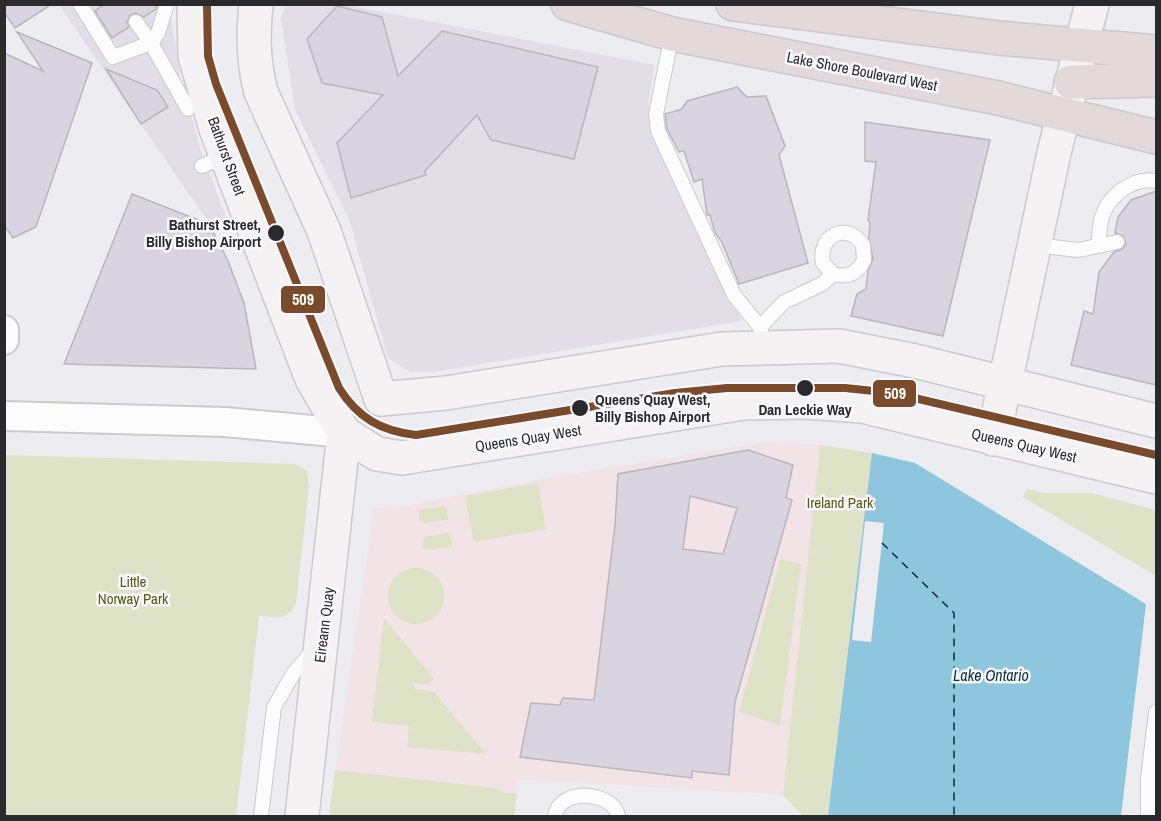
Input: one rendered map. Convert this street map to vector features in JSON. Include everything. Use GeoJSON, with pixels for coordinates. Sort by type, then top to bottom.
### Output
{"type":"FeatureCollection","features":[{"type":"Feature","properties":{"kind":"highway","name":"Lake Shore Boulevard West"},"geometry":{"type":"LineString","coordinates":[[568,4],[672,34],[998,98],[1063,116],[1156,137]]}},
{"type":"Feature","properties":{"kind":"highway"},"geometry":{"type":"LineString","coordinates":[[733,4],[999,38],[1156,52]]}},
{"type":"Feature","properties":{"kind":"highway"},"geometry":{"type":"LineString","coordinates":[[1071,82],[1156,80]]}},
{"type":"Feature","properties":{"kind":"street","name":"Bathurst Street"},"geometry":{"type":"LineString","coordinates":[[194,4],[195,56],[188,66],[214,161],[312,378],[344,433]]}},
{"type":"Feature","properties":{"kind":"street"},"geometry":{"type":"LineString","coordinates":[[256,4],[252,42],[255,69],[261,92],[324,231],[381,399]]}},
{"type":"Feature","properties":{"kind":"street"},"geometry":{"type":"LineString","coordinates":[[993,439],[1063,116],[1092,4]]}},
{"type":"Feature","properties":{"kind":"street"},"geometry":{"type":"LineString","coordinates":[[4,330],[4,340]]}},
{"type":"Feature","properties":{"kind":"street"},"geometry":{"type":"LineString","coordinates":[[344,433],[381,399],[458,391],[722,349],[762,337],[839,346],[915,361],[1156,421]]}},
{"type":"Feature","properties":{"kind":"street","name":"Queens Quay West"},"geometry":{"type":"LineString","coordinates":[[4,416],[225,422],[344,433],[377,454],[402,458],[744,403],[806,402],[862,406],[1156,477]]}},
{"type":"Feature","properties":{"kind":"street","name":"Eireann Quay"},"geometry":{"type":"LineString","coordinates":[[302,816],[344,433]]}},
{"type":"Feature","properties":{"kind":"lane"},"geometry":{"type":"LineString","coordinates":[[80,4],[113,57],[151,43],[158,33],[167,4]]}},
{"type":"Feature","properties":{"kind":"lane"},"geometry":{"type":"LineString","coordinates":[[136,22],[151,43],[188,110]]}},
{"type":"Feature","properties":{"kind":"lane"},"geometry":{"type":"LineString","coordinates":[[672,34],[656,114],[658,131],[734,295],[762,337],[784,302],[822,284],[833,274]]}},
{"type":"Feature","properties":{"kind":"lane"},"geometry":{"type":"LineString","coordinates":[[161,60],[188,66]]}},
{"type":"Feature","properties":{"kind":"lane"},"geometry":{"type":"LineString","coordinates":[[1099,246],[1102,217],[1112,200],[1134,182],[1148,179],[1156,181]]}},
{"type":"Feature","properties":{"kind":"lane"},"geometry":{"type":"LineString","coordinates":[[1035,245],[1078,250],[1117,242]]}},
{"type":"Feature","properties":{"kind":"lane"},"geometry":{"type":"LineString","coordinates":[[261,816],[274,707],[293,674],[322,639]]}},
{"type":"Feature","properties":{"kind":"lane"},"geometry":{"type":"LineString","coordinates":[[1148,816],[1148,778],[1156,712]]}},
{"type":"Feature","properties":{"kind":"lane"},"geometry":{"type":"LineString","coordinates":[[1152,748],[1156,768]]}},
{"type":"Feature","properties":{"kind":"lane"},"geometry":{"type":"LineString","coordinates":[[555,816],[562,801],[571,796],[608,801],[616,807],[618,816]]}},
{"type":"Feature","properties":{"kind":"shaded area"},"geometry":{"type":"Polygon","coordinates":[[[59,5],[169,5],[180,76],[202,154],[229,225],[211,226],[59,5]]]}},
{"type":"Feature","properties":{"kind":"shaded area"},"geometry":{"type":"Polygon","coordinates":[[[287,5],[346,5],[655,65],[648,102],[652,129],[742,321],[433,372],[410,372],[388,358],[349,219],[295,110],[281,18],[287,5]]]}},
{"type":"Feature","properties":{"kind":"shaded area"},"geometry":{"type":"Polygon","coordinates":[[[766,442],[820,445],[783,795],[518,779],[514,816],[329,816],[374,508],[398,507],[559,476],[766,442]]]}},
{"type":"Feature","properties":{"kind":"green space","name":"Ireland Park"},"geometry":{"type":"Polygon","coordinates":[[[820,445],[872,453],[828,816],[803,816],[783,795],[820,445]]]}},
{"type":"Feature","properties":{"kind":"green space","name":"Little Norway Park"},"geometry":{"type":"Polygon","coordinates":[[[5,455],[295,464],[307,471],[309,487],[296,603],[289,613],[281,617],[259,616],[236,816],[5,816],[5,455]]]}},
{"type":"Feature","properties":{"kind":"green space"},"geometry":{"type":"Polygon","coordinates":[[[538,483],[546,529],[474,542],[465,496],[538,483]]]}},
{"type":"Feature","properties":{"kind":"green space"},"geometry":{"type":"Polygon","coordinates":[[[1027,489],[1044,493],[1091,493],[1156,510],[1156,576],[1023,497],[1027,489]]]}},
{"type":"Feature","properties":{"kind":"green space"},"geometry":{"type":"Polygon","coordinates":[[[446,506],[448,520],[425,523],[419,521],[419,510],[446,506]]]}},
{"type":"Feature","properties":{"kind":"green space"},"geometry":{"type":"Polygon","coordinates":[[[450,533],[452,547],[428,550],[422,548],[423,537],[450,533]]]}},
{"type":"Feature","properties":{"kind":"green space"},"geometry":{"type":"Polygon","coordinates":[[[780,559],[801,564],[780,726],[739,712],[780,559]]]}},
{"type":"Feature","properties":{"kind":"green space"},"geometry":{"type":"Polygon","coordinates":[[[410,568],[422,568],[432,572],[440,580],[444,596],[440,612],[432,620],[422,624],[410,624],[400,620],[392,612],[388,602],[388,590],[392,580],[400,572],[410,568]]]}},
{"type":"Feature","properties":{"kind":"green space"},"geometry":{"type":"Polygon","coordinates":[[[384,618],[434,679],[428,684],[414,683],[414,689],[433,691],[486,754],[407,747],[409,726],[372,722],[384,618]]]}},
{"type":"Feature","properties":{"kind":"green space"},"geometry":{"type":"Polygon","coordinates":[[[335,770],[496,788],[505,793],[517,793],[514,816],[329,816],[335,770]]]}},
{"type":"Feature","properties":{"kind":"water","name":"Lake Ontario"},"geometry":{"type":"Polygon","coordinates":[[[872,453],[915,463],[1146,604],[1121,816],[828,816],[872,453]]]}},
{"type":"Feature","properties":{"kind":"pier"},"geometry":{"type":"Polygon","coordinates":[[[865,521],[884,523],[871,642],[852,640],[865,521]]]}},
{"type":"Feature","properties":{"kind":"building"},"geometry":{"type":"Polygon","coordinates":[[[4,4],[52,4],[15,28],[4,12],[4,4]]]}},
{"type":"Feature","properties":{"kind":"building"},"geometry":{"type":"Polygon","coordinates":[[[105,4],[157,4],[156,9],[144,17],[136,13],[130,15],[127,22],[129,27],[112,38],[95,11],[105,4]]]}},
{"type":"Feature","properties":{"kind":"building"},"geometry":{"type":"Polygon","coordinates":[[[337,6],[382,17],[398,76],[442,31],[598,67],[574,159],[491,140],[477,115],[425,171],[426,175],[351,198],[337,143],[383,95],[322,83],[307,39],[337,6]]]}},
{"type":"Feature","properties":{"kind":"building"},"geometry":{"type":"Polygon","coordinates":[[[17,32],[92,63],[36,227],[13,238],[4,225],[4,53],[43,71],[17,32]]]}},
{"type":"Feature","properties":{"kind":"building"},"geometry":{"type":"Polygon","coordinates":[[[106,69],[157,90],[168,107],[141,124],[106,69]]]}},
{"type":"Feature","properties":{"kind":"building"},"geometry":{"type":"Polygon","coordinates":[[[737,87],[747,97],[766,96],[785,146],[779,155],[808,263],[739,284],[722,242],[715,233],[710,215],[707,215],[702,179],[694,182],[684,151],[679,152],[667,129],[665,114],[682,109],[687,101],[737,87]]]}},
{"type":"Feature","properties":{"kind":"building"},"geometry":{"type":"Polygon","coordinates":[[[865,122],[990,140],[943,336],[851,316],[857,294],[866,289],[868,271],[873,259],[868,220],[876,162],[865,161],[865,122]]]}},
{"type":"Feature","properties":{"kind":"building"},"geometry":{"type":"Polygon","coordinates":[[[1156,191],[1156,385],[1071,365],[1084,311],[1093,314],[1099,272],[1114,252],[1122,249],[1126,244],[1123,236],[1115,233],[1118,217],[1131,200],[1156,191]]]}},
{"type":"Feature","properties":{"kind":"building"},"geometry":{"type":"Polygon","coordinates":[[[132,194],[209,224],[228,261],[244,303],[256,369],[64,364],[132,194]]]}},
{"type":"Feature","properties":{"kind":"building"},"geometry":{"type":"Polygon","coordinates":[[[748,450],[793,465],[786,498],[792,500],[735,702],[729,775],[692,771],[692,778],[520,757],[531,703],[560,705],[563,698],[594,700],[615,525],[618,474],[748,450]],[[690,496],[683,549],[723,554],[737,508],[690,496]]]}},
{"type":"Feature","properties":{"kind":"ferry route"},"geometry":{"type":"LineString","coordinates":[[882,543],[954,613],[954,816]]}},
{"type":"Feature","properties":{"kind":"transit line","name":"509"},"geometry":{"type":"LineString","coordinates":[[207,4],[208,56],[216,84],[339,388],[362,415],[381,426],[416,435],[675,393],[727,388],[845,388],[893,393],[1156,455]]}},
{"type":"Feature","properties":{"kind":"place","name":"Bathurst Street, Billy Bishop Airport"},"geometry":{"type":"Point","coordinates":[276,233]}},
{"type":"Feature","properties":{"kind":"place","name":"Dan Leckie Way"},"geometry":{"type":"Point","coordinates":[805,388]}},
{"type":"Feature","properties":{"kind":"place","name":"Queens Quay West, Billy Bishop Airport"},"geometry":{"type":"Point","coordinates":[580,408]}}]}
